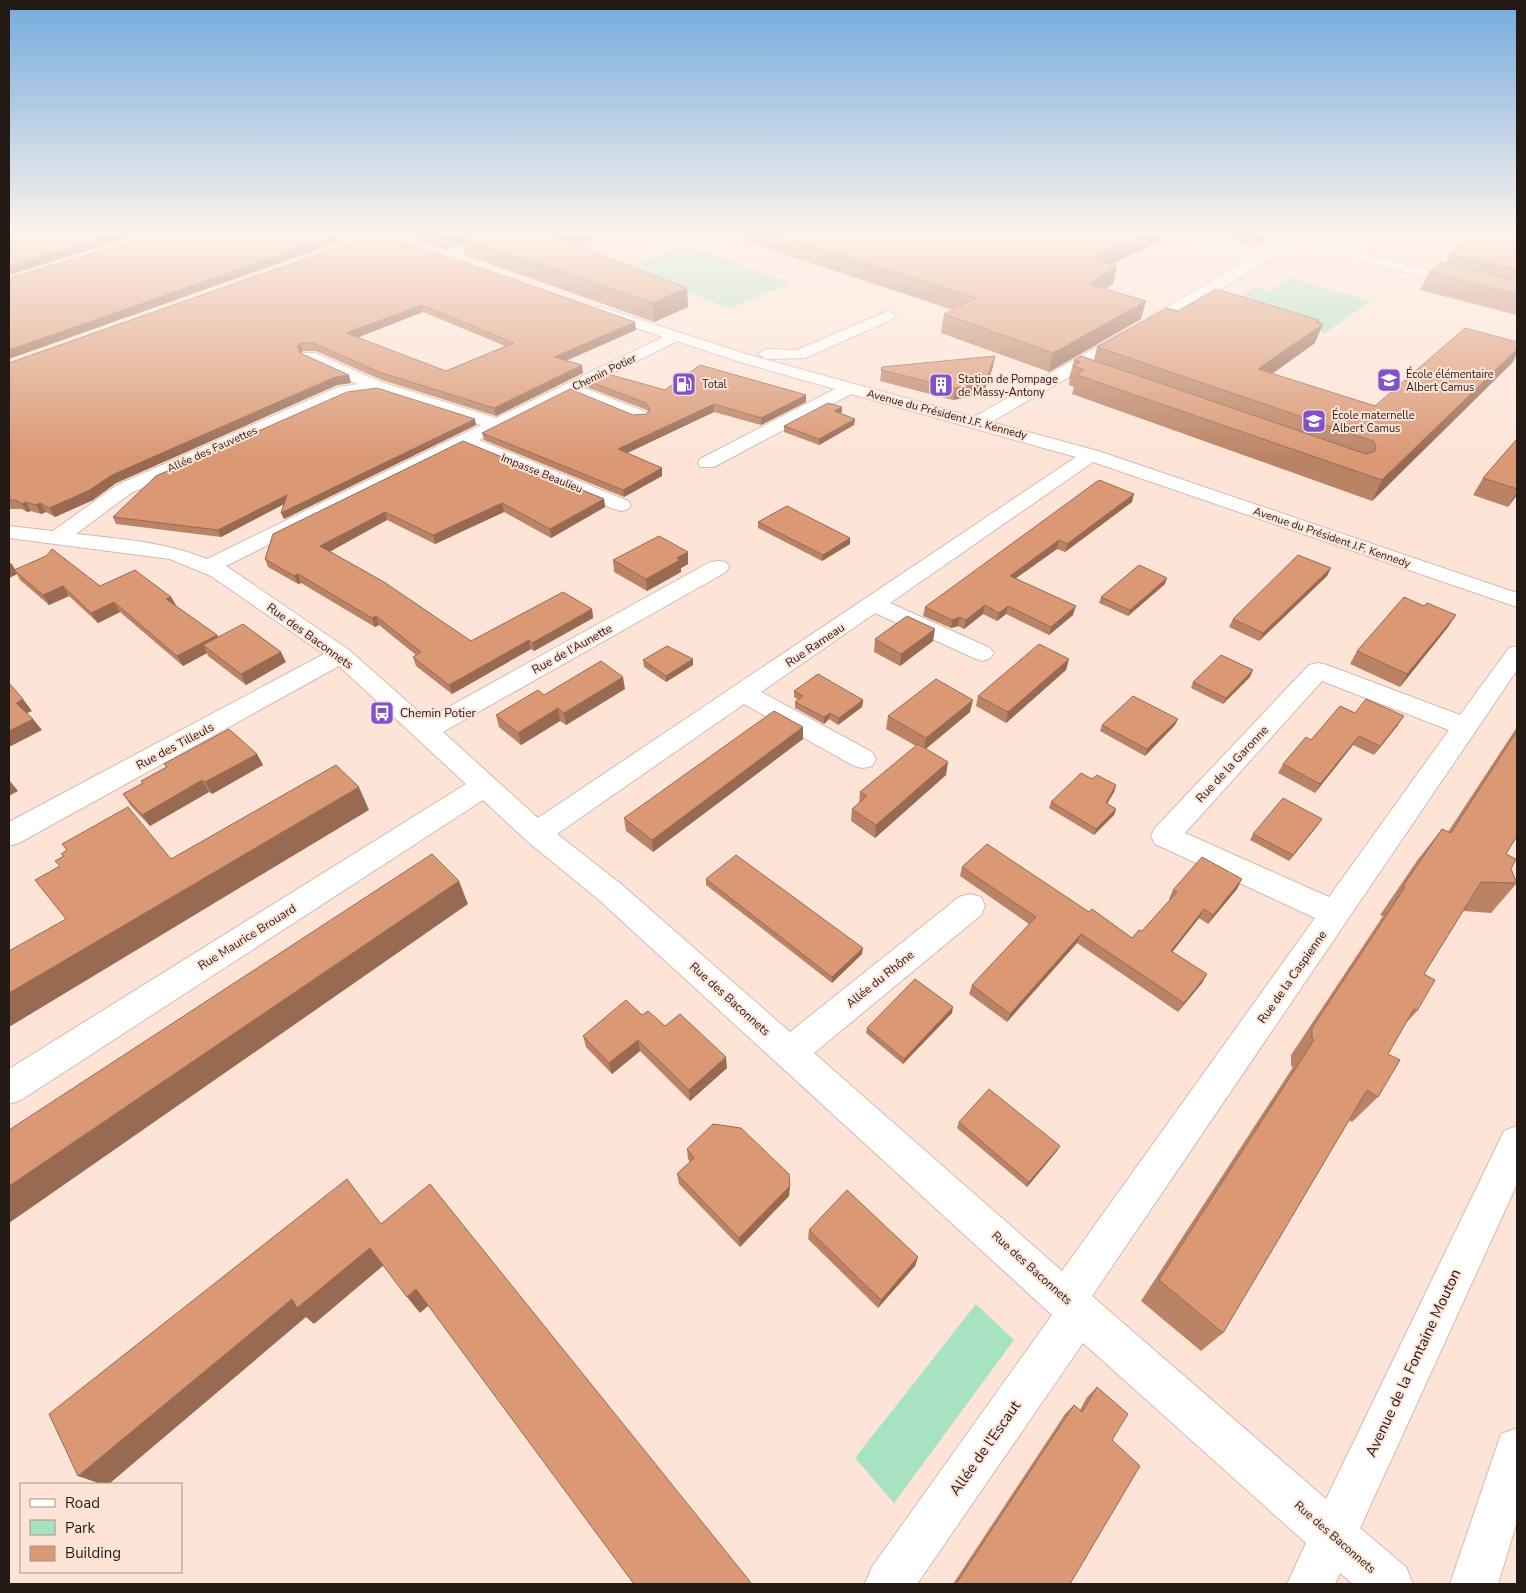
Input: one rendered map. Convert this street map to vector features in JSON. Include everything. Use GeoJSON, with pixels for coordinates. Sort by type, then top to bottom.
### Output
{"type":"FeatureCollection","features":[{"type":"Feature","properties":{"kind":"street","name":"Avenue du Président J.F. Kennedy"},"geometry":{"type":"LineString","coordinates":[[594,308],[743,358],[1092,455],[1517,600]]}},
{"type":"Feature","properties":{"kind":"street"},"geometry":{"type":"LineString","coordinates":[[978,422],[1178,308]]}},
{"type":"Feature","properties":{"kind":"street"},"geometry":{"type":"LineString","coordinates":[[750,353],[799,355],[888,316]]}},
{"type":"Feature","properties":{"kind":"street","name":"Chemin Potier"},"geometry":{"type":"LineString","coordinates":[[209,566],[676,336]]}},
{"type":"Feature","properties":{"kind":"street","name":"Allée des Fauvettes"},"geometry":{"type":"LineString","coordinates":[[309,356],[380,387],[497,424]]}},
{"type":"Feature","properties":{"kind":"street"},"geometry":{"type":"LineString","coordinates":[[1075,367],[1094,373]]}},
{"type":"Feature","properties":{"kind":"street","name":"Allée des Fauvettes"},"geometry":{"type":"LineString","coordinates":[[56,538],[124,488],[344,391],[380,387]]}},
{"type":"Feature","properties":{"kind":"street"},"geometry":{"type":"LineString","coordinates":[[707,463],[852,387]]}},
{"type":"Feature","properties":{"kind":"street"},"geometry":{"type":"LineString","coordinates":[[570,388],[640,416]]}},
{"type":"Feature","properties":{"kind":"street","name":"Impasse Beaulieu"},"geometry":{"type":"LineString","coordinates":[[463,440],[621,505]]}},
{"type":"Feature","properties":{"kind":"street","name":"Rue Rameau"},"geometry":{"type":"LineString","coordinates":[[537,833],[1092,455]]}},
{"type":"Feature","properties":{"kind":"street","name":"Rue des Baconnets"},"geometry":{"type":"LineString","coordinates":[[9,532],[145,548],[176,554],[209,566],[341,656],[537,833],[610,892],[790,1052],[1215,1434],[1389,1584]]}},
{"type":"Feature","properties":{"kind":"street","name":"Rue de l'Aunette"},"geometry":{"type":"LineString","coordinates":[[426,731],[718,567]]}},
{"type":"Feature","properties":{"kind":"street"},"geometry":{"type":"LineString","coordinates":[[874,604],[982,653]]}},
{"type":"Feature","properties":{"kind":"street","name":"Rue de la Caspienne"},"geometry":{"type":"LineString","coordinates":[[1073,1305],[1336,914],[1517,653]]}},
{"type":"Feature","properties":{"kind":"street","name":"Rue des Tilleuls"},"geometry":{"type":"LineString","coordinates":[[9,835],[341,656]]}},
{"type":"Feature","properties":{"kind":"street","name":"Rue de la Garonne"},"geometry":{"type":"LineString","coordinates":[[1336,914],[1165,836],[1318,671],[1466,727]]}},
{"type":"Feature","properties":{"kind":"street"},"geometry":{"type":"LineString","coordinates":[[744,693],[863,759]]}},
{"type":"Feature","properties":{"kind":"street","name":"Rue Maurice Brouard"},"geometry":{"type":"LineString","coordinates":[[9,1088],[486,785]]}},
{"type":"Feature","properties":{"kind":"street","name":"Allée du Rhône"},"geometry":{"type":"LineString","coordinates":[[790,1052],[970,906]]}},
{"type":"Feature","properties":{"kind":"street","name":"Avenue de la Fontaine Mouton"},"geometry":{"type":"LineString","coordinates":[[1311,1584],[1517,1144]]}},
{"type":"Feature","properties":{"kind":"street","name":"Allée de l'Escaut"},"geometry":{"type":"LineString","coordinates":[[889,1584],[1073,1305]]}},
{"type":"Feature","properties":{"kind":"street"},"geometry":{"type":"LineString","coordinates":[[1474,1584],[1517,1450]]}},
{"type":"Feature","properties":{"kind":"green space"},"geometry":{"type":"Polygon","coordinates":[[[1242,308],[1360,308],[1325,333],[1242,308]]]}},
{"type":"Feature","properties":{"kind":"green space"},"geometry":{"type":"Polygon","coordinates":[[[976,1304],[1014,1340],[894,1503],[855,1458],[976,1304]]]}},
{"type":"Feature","properties":{"kind":"building"},"geometry":{"type":"Polygon","coordinates":[[[9,308],[128,308],[9,350],[9,308]]]}},
{"type":"Feature","properties":{"kind":"building"},"geometry":{"type":"Polygon","coordinates":[[[164,308],[413,308],[346,333],[446,371],[514,343],[430,308],[596,308],[635,322],[554,357],[582,365],[494,408],[379,372],[313,343],[300,343],[297,347],[300,353],[349,375],[335,377],[112,475],[88,491],[49,508],[40,503],[36,505],[26,502],[22,504],[16,500],[9,500],[9,363],[164,308]]]}},
{"type":"Feature","properties":{"kind":"building"},"geometry":{"type":"Polygon","coordinates":[[[955,308],[1133,308],[1053,353],[944,314],[955,308]]]}},
{"type":"Feature","properties":{"kind":"building"},"geometry":{"type":"Polygon","coordinates":[[[1166,308],[1178,311],[1183,308],[1280,308],[1319,320],[1316,322],[1323,324],[1258,369],[1375,406],[1465,328],[1517,342],[1517,349],[1382,480],[1077,375],[1084,370],[1073,366],[1080,362],[1074,360],[1081,356],[1366,454],[1375,451],[1376,446],[1373,441],[1097,347],[1166,308]]]}},
{"type":"Feature","properties":{"kind":"building"},"geometry":{"type":"Polygon","coordinates":[[[995,356],[985,383],[955,388],[881,370],[882,367],[995,356]]]}},
{"type":"Feature","properties":{"kind":"building"},"geometry":{"type":"Polygon","coordinates":[[[700,365],[806,395],[761,418],[714,404],[618,449],[662,468],[623,490],[482,433],[570,389],[633,415],[647,414],[650,409],[646,403],[588,381],[604,373],[665,390],[700,365]]]}},
{"type":"Feature","properties":{"kind":"building"},"geometry":{"type":"Polygon","coordinates":[[[377,388],[475,419],[281,513],[287,495],[218,530],[113,517],[156,476],[347,392],[377,388]]]}},
{"type":"Feature","properties":{"kind":"building"},"geometry":{"type":"Polygon","coordinates":[[[828,403],[842,407],[834,411],[855,419],[819,439],[784,426],[828,403]]]}},
{"type":"Feature","properties":{"kind":"building"},"geometry":{"type":"Polygon","coordinates":[[[1517,439],[1517,489],[1483,478],[1517,439]]]}},
{"type":"Feature","properties":{"kind":"building"},"geometry":{"type":"Polygon","coordinates":[[[463,441],[604,499],[550,529],[502,503],[433,535],[385,512],[320,546],[384,582],[471,641],[563,592],[592,609],[532,643],[529,640],[449,685],[413,657],[421,652],[376,616],[372,618],[298,574],[294,576],[265,559],[273,534],[463,441]]]}},
{"type":"Feature","properties":{"kind":"building"},"geometry":{"type":"Polygon","coordinates":[[[1099,480],[1134,494],[1067,544],[1059,540],[1010,576],[1076,606],[1051,627],[1008,606],[999,613],[985,605],[966,620],[960,617],[952,620],[925,607],[1099,480]]]}},
{"type":"Feature","properties":{"kind":"building"},"geometry":{"type":"Polygon","coordinates":[[[787,506],[850,538],[823,555],[758,522],[787,506]]]}},
{"type":"Feature","properties":{"kind":"building"},"geometry":{"type":"Polygon","coordinates":[[[659,536],[688,552],[677,558],[680,560],[646,579],[613,560],[659,536]]]}},
{"type":"Feature","properties":{"kind":"building"},"geometry":{"type":"Polygon","coordinates":[[[52,549],[100,586],[135,570],[171,597],[166,599],[217,635],[177,656],[114,602],[91,613],[63,586],[43,595],[14,570],[46,556],[52,549]]]}},
{"type":"Feature","properties":{"kind":"building"},"geometry":{"type":"Polygon","coordinates":[[[1298,555],[1331,568],[1263,633],[1233,619],[1298,555]]]}},
{"type":"Feature","properties":{"kind":"building"},"geometry":{"type":"Polygon","coordinates":[[[1139,565],[1167,578],[1130,610],[1101,597],[1139,565]]]}},
{"type":"Feature","properties":{"kind":"building"},"geometry":{"type":"Polygon","coordinates":[[[1404,597],[1424,606],[1427,603],[1456,615],[1407,674],[1357,651],[1404,597]]]}},
{"type":"Feature","properties":{"kind":"building"},"geometry":{"type":"Polygon","coordinates":[[[907,616],[935,629],[901,654],[875,639],[907,616]]]}},
{"type":"Feature","properties":{"kind":"building"},"geometry":{"type":"Polygon","coordinates":[[[243,624],[281,652],[241,674],[203,645],[243,624]]]}},
{"type":"Feature","properties":{"kind":"building"},"geometry":{"type":"Polygon","coordinates":[[[1039,644],[1069,659],[1008,712],[978,696],[1039,644]]]}},
{"type":"Feature","properties":{"kind":"building"},"geometry":{"type":"Polygon","coordinates":[[[667,646],[693,659],[666,676],[643,660],[667,646]]]}},
{"type":"Feature","properties":{"kind":"building"},"geometry":{"type":"Polygon","coordinates":[[[1221,655],[1253,670],[1226,698],[1193,682],[1221,655]]]}},
{"type":"Feature","properties":{"kind":"building"},"geometry":{"type":"Polygon","coordinates":[[[601,661],[623,677],[564,713],[558,708],[518,733],[496,715],[538,690],[544,695],[601,661]]]}},
{"type":"Feature","properties":{"kind":"building"},"geometry":{"type":"Polygon","coordinates":[[[818,674],[863,700],[839,718],[830,713],[824,717],[795,702],[803,696],[794,691],[818,674]]]}},
{"type":"Feature","properties":{"kind":"building"},"geometry":{"type":"Polygon","coordinates":[[[936,679],[973,700],[926,738],[888,716],[936,679]]]}},
{"type":"Feature","properties":{"kind":"building"},"geometry":{"type":"Polygon","coordinates":[[[9,683],[23,699],[16,703],[33,719],[9,731],[9,683]]]}},
{"type":"Feature","properties":{"kind":"building"},"geometry":{"type":"Polygon","coordinates":[[[1133,696],[1178,719],[1147,749],[1102,725],[1133,696]]]}},
{"type":"Feature","properties":{"kind":"building"},"geometry":{"type":"Polygon","coordinates":[[[1366,699],[1404,716],[1380,746],[1359,736],[1320,784],[1283,764],[1306,737],[1311,740],[1340,706],[1355,713],[1366,699]]]}},
{"type":"Feature","properties":{"kind":"building"},"geometry":{"type":"Polygon","coordinates":[[[774,711],[803,727],[652,840],[624,818],[774,711]]]}},
{"type":"Feature","properties":{"kind":"building"},"geometry":{"type":"Polygon","coordinates":[[[229,729],[257,754],[205,782],[202,780],[142,815],[123,794],[143,783],[141,781],[167,767],[164,764],[229,729]]]}},
{"type":"Feature","properties":{"kind":"building"},"geometry":{"type":"Polygon","coordinates":[[[1517,731],[1517,836],[1506,854],[1516,859],[1511,869],[1517,883],[1481,882],[1424,974],[1435,980],[1417,1011],[1414,1009],[1388,1054],[1400,1060],[1378,1097],[1367,1090],[1223,1333],[1159,1280],[1314,1040],[1312,1039],[1312,1028],[1405,887],[1403,886],[1442,829],[1451,833],[1517,731]]]}},
{"type":"Feature","properties":{"kind":"building"},"geometry":{"type":"Polygon","coordinates":[[[918,744],[948,762],[876,825],[852,809],[867,796],[860,792],[918,744]]]}},
{"type":"Feature","properties":{"kind":"building"},"geometry":{"type":"Polygon","coordinates":[[[336,765],[359,787],[9,993],[9,951],[66,919],[35,880],[60,866],[55,861],[64,856],[61,854],[67,850],[62,844],[128,807],[171,859],[336,765]]]}},
{"type":"Feature","properties":{"kind":"building"},"geometry":{"type":"Polygon","coordinates":[[[1081,773],[1092,779],[1097,775],[1116,785],[1106,803],[1116,809],[1096,829],[1051,802],[1081,773]]]}},
{"type":"Feature","properties":{"kind":"building"},"geometry":{"type":"Polygon","coordinates":[[[1283,798],[1322,819],[1293,855],[1253,834],[1283,798]]]}},
{"type":"Feature","properties":{"kind":"building"},"geometry":{"type":"Polygon","coordinates":[[[987,844],[1089,912],[1092,909],[1132,938],[1139,930],[1142,931],[1177,892],[1173,890],[1202,857],[1242,879],[1213,915],[1204,909],[1171,951],[1207,974],[1184,1003],[1081,934],[1010,1014],[972,985],[1036,917],[962,867],[987,844]]]}},
{"type":"Feature","properties":{"kind":"building"},"geometry":{"type":"Polygon","coordinates":[[[432,854],[459,881],[9,1186],[9,1130],[432,854]]]}},
{"type":"Feature","properties":{"kind":"building"},"geometry":{"type":"Polygon","coordinates":[[[736,855],[863,948],[832,977],[706,879],[736,855]]]}},
{"type":"Feature","properties":{"kind":"building"},"geometry":{"type":"Polygon","coordinates":[[[915,979],[953,1007],[904,1059],[867,1028],[915,979]]]}},
{"type":"Feature","properties":{"kind":"building"},"geometry":{"type":"Polygon","coordinates":[[[626,1000],[642,1015],[648,1011],[665,1026],[680,1014],[726,1057],[689,1090],[638,1040],[609,1063],[583,1036],[626,1000]]]}},
{"type":"Feature","properties":{"kind":"building"},"geometry":{"type":"Polygon","coordinates":[[[989,1089],[1060,1146],[1029,1182],[959,1122],[989,1089]]]}},
{"type":"Feature","properties":{"kind":"building"},"geometry":{"type":"Polygon","coordinates":[[[713,1124],[741,1128],[789,1174],[790,1186],[739,1238],[677,1174],[694,1158],[687,1149],[713,1124]]]}},
{"type":"Feature","properties":{"kind":"building"},"geometry":{"type":"Polygon","coordinates":[[[347,1179],[381,1224],[430,1184],[752,1584],[634,1584],[416,1289],[407,1297],[370,1248],[297,1308],[292,1299],[78,1476],[49,1414],[347,1179]]]}},
{"type":"Feature","properties":{"kind":"building"},"geometry":{"type":"Polygon","coordinates":[[[847,1190],[918,1257],[881,1300],[809,1230],[847,1190]]]}},
{"type":"Feature","properties":{"kind":"building"},"geometry":{"type":"Polygon","coordinates":[[[1097,1387],[1128,1414],[1112,1440],[1140,1466],[1070,1584],[956,1584],[1074,1405],[1082,1412],[1097,1387]]]}},
{"type":"Feature","properties":{"kind":"place","name":"École élémentaire Albert Camus"},"geometry":{"type":"Point","coordinates":[1389,380]}},
{"type":"Feature","properties":{"kind":"place","name":"Total"},"geometry":{"type":"Point","coordinates":[684,384]}},
{"type":"Feature","properties":{"kind":"place","name":"Station de Pompage de Massy-Antony"},"geometry":{"type":"Point","coordinates":[941,385]}},
{"type":"Feature","properties":{"kind":"place","name":"École maternelle Albert Camus"},"geometry":{"type":"Point","coordinates":[1314,421]}},
{"type":"Feature","properties":{"kind":"place","name":"Chemin Potier"},"geometry":{"type":"Point","coordinates":[382,713]}}]}
